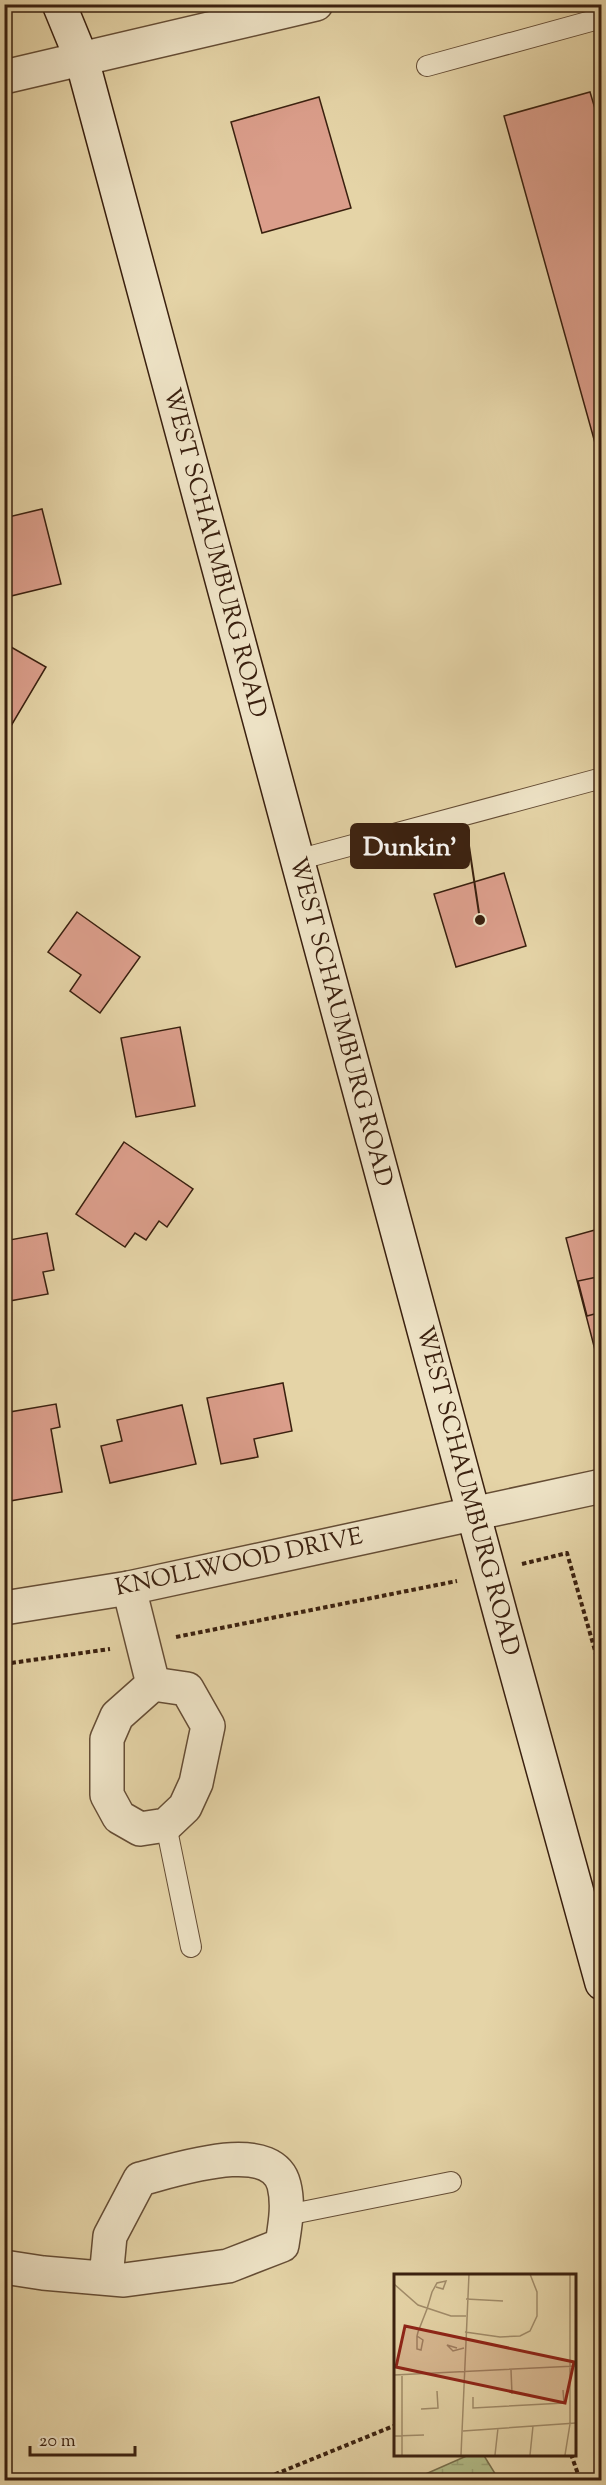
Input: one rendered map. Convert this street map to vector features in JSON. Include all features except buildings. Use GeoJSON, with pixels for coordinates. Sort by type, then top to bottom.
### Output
{"type":"FeatureCollection","features":[{"type":"Feature","properties":{"kind":"main road","name":"WEST SCHAUMBURG ROAD"},"geometry":{"type":"LineString","coordinates":[[59,4],[82,60],[473,1513],[602,1983]]}},
{"type":"Feature","properties":{"kind":"main road","name":"WEST SCHAUMBURG ROAD"},"geometry":{"type":"LineString","coordinates":[[76,4],[82,60]]}},
{"type":"Feature","properties":{"kind":"main road"},"geometry":{"type":"LineString","coordinates":[[4,77],[316,4]]}},
{"type":"Feature","properties":{"kind":"main road","name":"KNOLLWOOD DRIVE"},"geometry":{"type":"LineString","coordinates":[[4,1608],[129,1588],[602,1486]]}},
{"type":"Feature","properties":{"kind":"main road"},"geometry":{"type":"LineString","coordinates":[[129,1588],[153,1684]]}},
{"type":"Feature","properties":{"kind":"main road"},"geometry":{"type":"LineString","coordinates":[[153,1684],[187,1689],[208,1726],[196,1783],[185,1807],[166,1825],[140,1829],[120,1816],[107,1795],[106,1739],[117,1716],[153,1684]]}},
{"type":"Feature","properties":{"kind":"main road"},"geometry":{"type":"LineString","coordinates":[[4,2267],[124,2280],[228,2266],[282,2245],[287,2215],[284,2183],[271,2165],[247,2158],[199,2164],[140,2179],[110,2236],[106,2278]]}},
{"type":"Feature","properties":{"kind":"lane"},"geometry":{"type":"LineString","coordinates":[[427,66],[602,18]]}},
{"type":"Feature","properties":{"kind":"lane"},"geometry":{"type":"LineString","coordinates":[[297,860],[602,778]]}},
{"type":"Feature","properties":{"kind":"lane"},"geometry":{"type":"LineString","coordinates":[[166,1825],[190,1947]]}},
{"type":"Feature","properties":{"kind":"lane"},"geometry":{"type":"LineString","coordinates":[[287,2215],[451,2182]]}},
{"type":"Feature","properties":{"kind":"path"},"geometry":{"type":"LineString","coordinates":[[567,1552],[602,1675]]}},
{"type":"Feature","properties":{"kind":"path"},"geometry":{"type":"LineString","coordinates":[[4,1664],[142,1643],[432,1588]]}},
{"type":"Feature","properties":{"kind":"path"},"geometry":{"type":"LineString","coordinates":[[261,2481],[394,2426]]}},
{"type":"Feature","properties":{"kind":"path"},"geometry":{"type":"LineString","coordinates":[[571,2455],[580,2481]]}},
{"type":"Feature","properties":{"kind":"green space"},"geometry":{"type":"Polygon","coordinates":[[[469,2455],[484,2455],[499,2480],[412,2480],[469,2455]]]}},
{"type":"Feature","properties":{"kind":"place","name":"Dunkin'"},"geometry":{"type":"Point","coordinates":[480,920]}}]}
